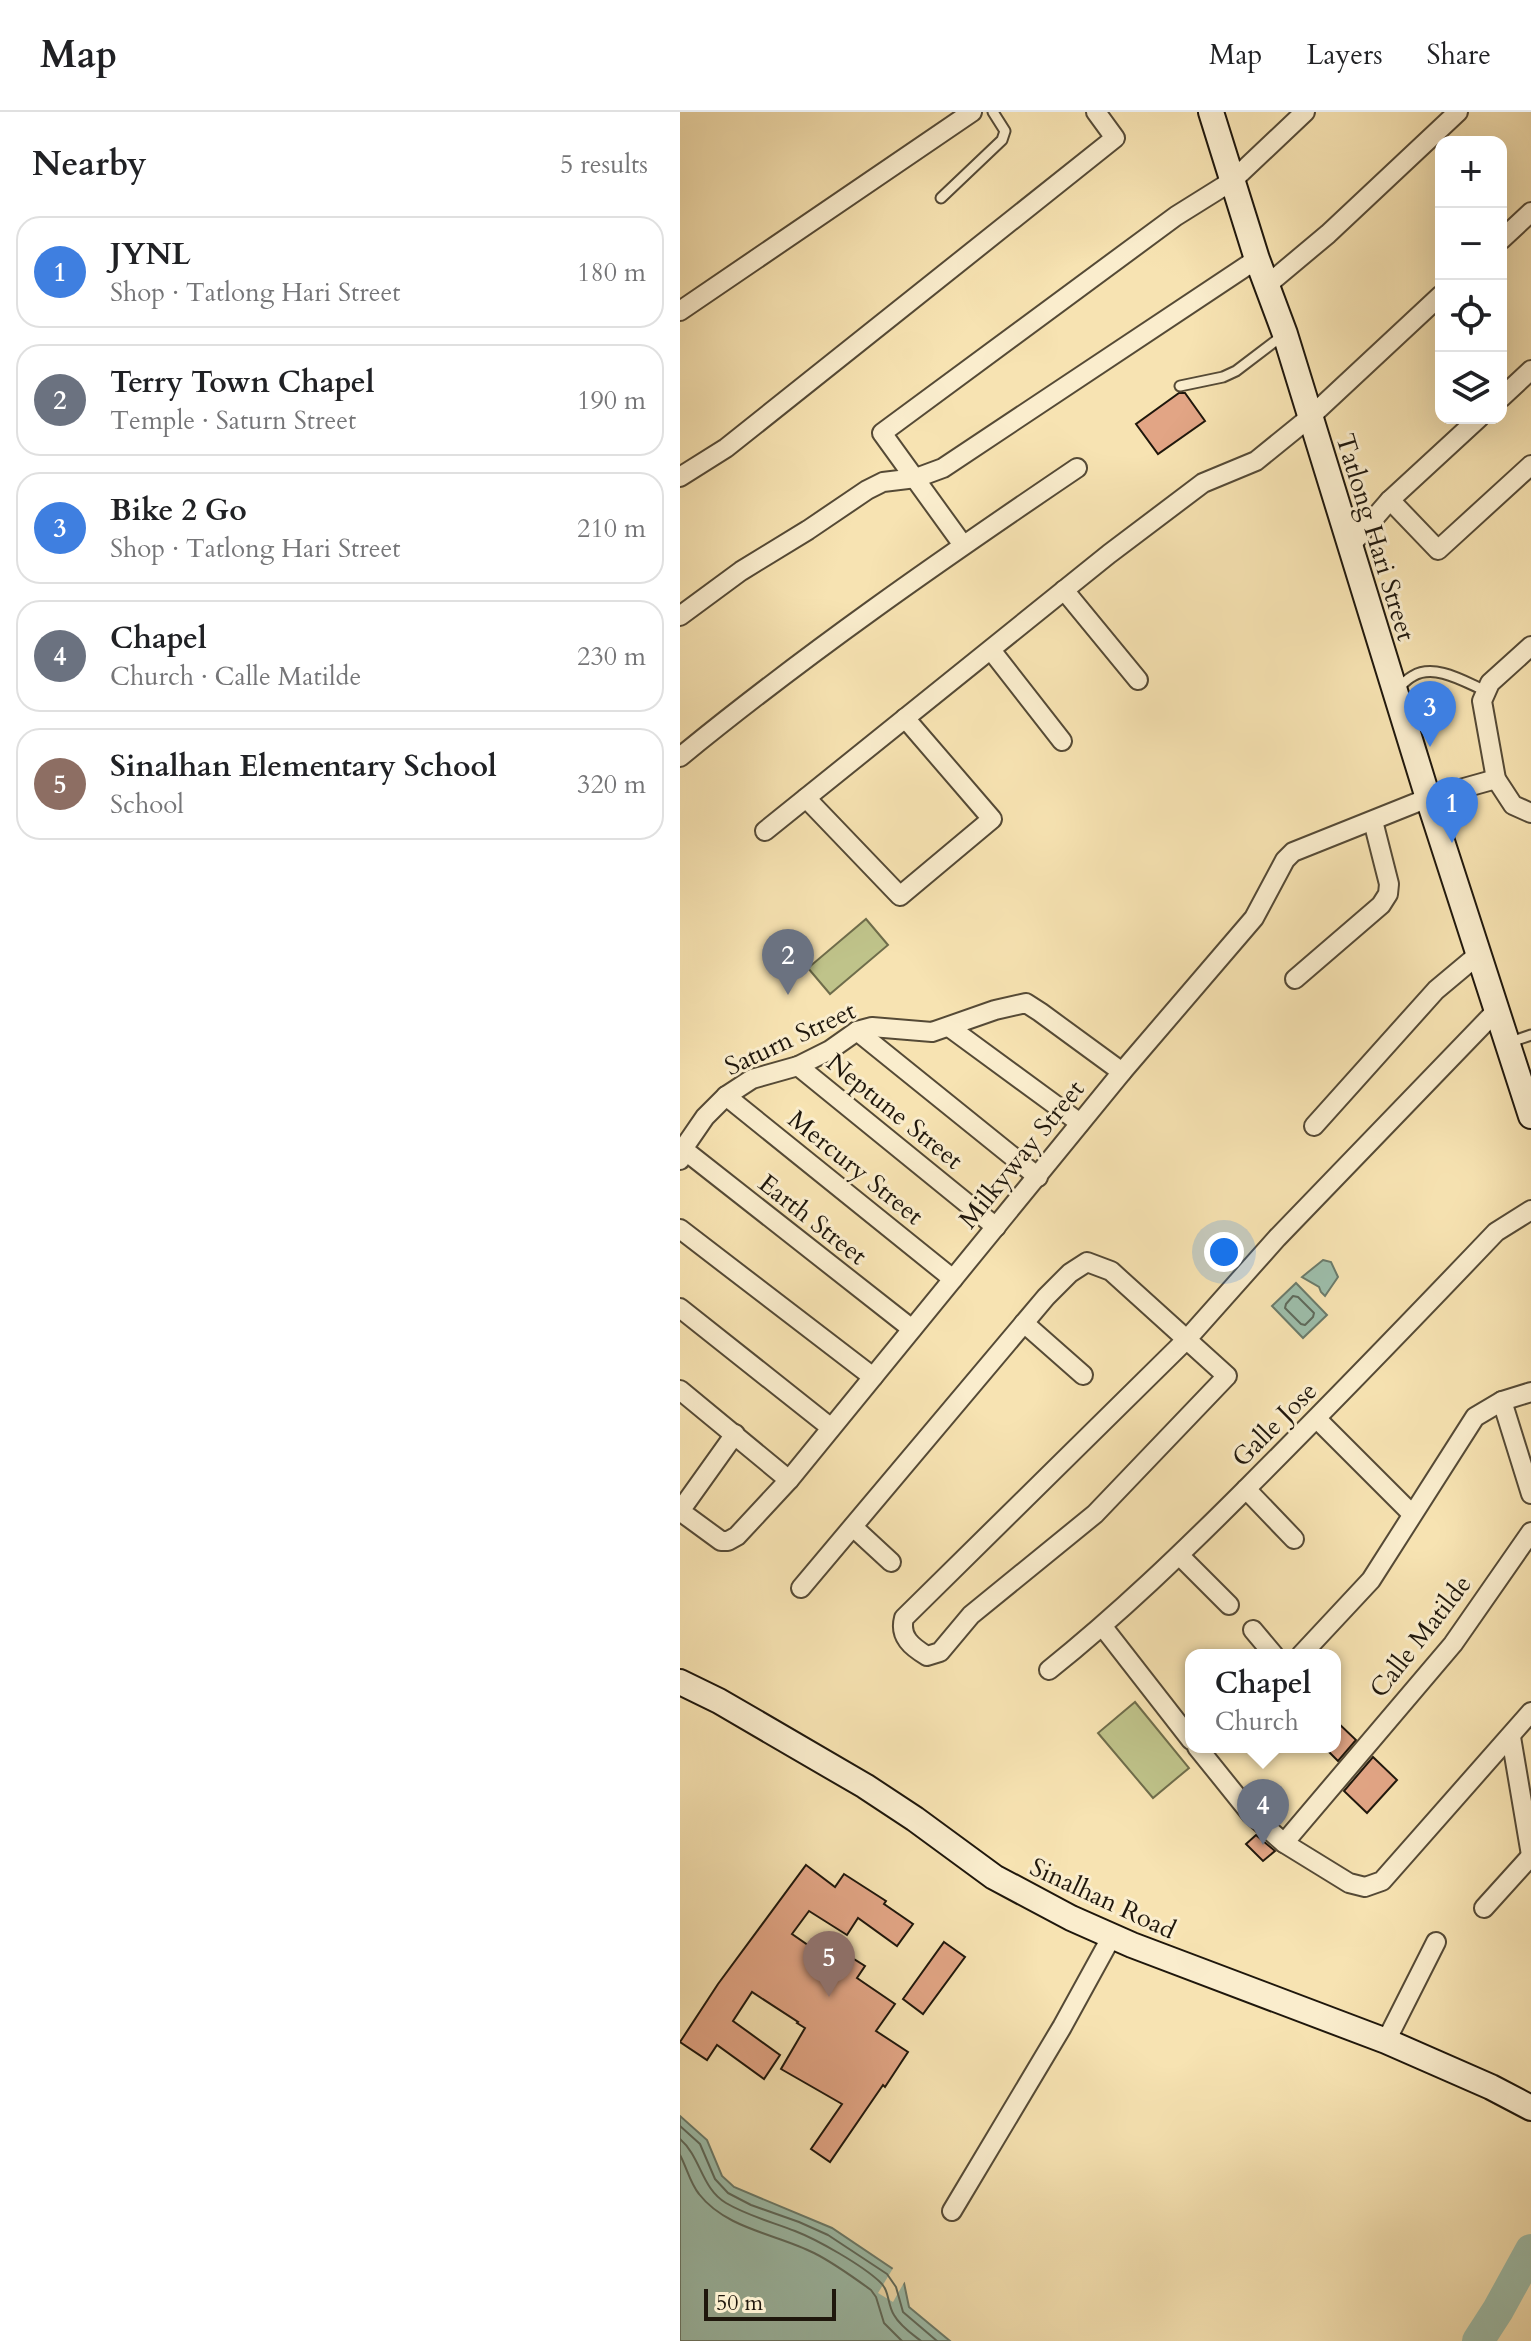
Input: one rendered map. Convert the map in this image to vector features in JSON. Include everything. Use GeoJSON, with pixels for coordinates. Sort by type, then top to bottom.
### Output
{"type":"FeatureCollection","features":[{"type":"Feature","properties":{"kind":"street"},"geometry":{"type":"LineString","coordinates":[[680,311],[972,112]]}},
{"type":"Feature","properties":{"kind":"street"},"geometry":{"type":"LineString","coordinates":[[680,477],[726,448],[1115,138],[1096,112]]}},
{"type":"Feature","properties":{"kind":"street","name":"Tatlong Hari Street"},"geometry":{"type":"LineString","coordinates":[[1211,112],[1257,259],[1285,334],[1428,798],[1528,1101]]}},
{"type":"Feature","properties":{"kind":"street"},"geometry":{"type":"LineString","coordinates":[[963,545],[882,433],[1176,216],[1232,181],[1305,112]]}},
{"type":"Feature","properties":{"kind":"street"},"geometry":{"type":"LineString","coordinates":[[1267,285],[1328,234],[1458,112]]}},
{"type":"Feature","properties":{"kind":"street"},"geometry":{"type":"LineString","coordinates":[[1507,234],[1531,212]]}},
{"type":"Feature","properties":{"kind":"street"},"geometry":{"type":"LineString","coordinates":[[680,616],[741,571],[867,490],[883,482],[916,478],[943,468],[1257,259]]}},
{"type":"Feature","properties":{"kind":"street"},"geometry":{"type":"LineString","coordinates":[[765,831],[1064,590],[1203,483],[1256,461],[1309,418],[1435,301]]}},
{"type":"Feature","properties":{"kind":"street"},"geometry":{"type":"LineString","coordinates":[[1507,392],[1531,370]]}},
{"type":"Feature","properties":{"kind":"street"},"geometry":{"type":"LineString","coordinates":[[1350,546],[1390,500],[1472,424]]}},
{"type":"Feature","properties":{"kind":"street"},"geometry":{"type":"LineString","coordinates":[[1390,500],[1438,550],[1531,465]]}},
{"type":"Feature","properties":{"kind":"street"},"geometry":{"type":"LineString","coordinates":[[680,757],[782,676],[963,545],[1077,468]]}},
{"type":"Feature","properties":{"kind":"street"},"geometry":{"type":"LineString","coordinates":[[1064,590],[1138,680]]}},
{"type":"Feature","properties":{"kind":"street"},"geometry":{"type":"LineString","coordinates":[[1531,646],[1490,683],[1482,701],[1496,779],[1513,805],[1531,813]]}},
{"type":"Feature","properties":{"kind":"street"},"geometry":{"type":"LineString","coordinates":[[991,650],[1062,741]]}},
{"type":"Feature","properties":{"kind":"street"},"geometry":{"type":"LineString","coordinates":[[806,798],[900,896],[992,819],[905,718]]}},
{"type":"Feature","properties":{"kind":"street","name":"Milkyway Street"},"geometry":{"type":"LineString","coordinates":[[680,1511],[721,1541],[737,1536],[789,1480],[1122,1072],[1254,918],[1285,860],[1293,852],[1428,798],[1496,779]]}},
{"type":"Feature","properties":{"kind":"street"},"geometry":{"type":"LineString","coordinates":[[1295,979],[1381,905],[1388,894],[1389,884],[1373,821]]}},
{"type":"Feature","properties":{"kind":"street"},"geometry":{"type":"LineString","coordinates":[[1314,1126],[1436,990],[1479,954]]}},
{"type":"Feature","properties":{"kind":"street","name":"Saturn Street"},"geometry":{"type":"LineString","coordinates":[[681,1155],[705,1117],[726,1096],[752,1079],[798,1066],[830,1050],[857,1031],[872,1027],[932,1032],[995,1010],[1026,1003],[1122,1072]]}},
{"type":"Feature","properties":{"kind":"street"},"geometry":{"type":"LineString","coordinates":[[801,1588],[1024,1323],[1070,1273],[1087,1262],[1111,1271],[1188,1338],[1227,1376],[1095,1514],[971,1615],[940,1652],[927,1656],[915,1649],[904,1637],[904,1618],[1188,1338],[1277,1238],[1497,1010]]}},
{"type":"Feature","properties":{"kind":"street"},"geometry":{"type":"LineString","coordinates":[[949,1027],[1080,1123]]}},
{"type":"Feature","properties":{"kind":"street"},"geometry":{"type":"LineString","coordinates":[[857,1031],[1038,1177]]}},
{"type":"Feature","properties":{"kind":"street","name":"Neptune Street"},"geometry":{"type":"LineString","coordinates":[[798,1066],[996,1227]]}},
{"type":"Feature","properties":{"kind":"street","name":"Mercury Street"},"geometry":{"type":"LineString","coordinates":[[726,1096],[953,1279]]}},
{"type":"Feature","properties":{"kind":"street","name":"Earth Street"},"geometry":{"type":"LineString","coordinates":[[681,1155],[912,1329]]}},
{"type":"Feature","properties":{"kind":"street","name":"Galle Jose"},"geometry":{"type":"LineString","coordinates":[[1049,1670],[1103,1627],[1180,1556],[1317,1419],[1496,1232],[1531,1210]]}},
{"type":"Feature","properties":{"kind":"street"},"geometry":{"type":"LineString","coordinates":[[680,1229],[873,1377]]}},
{"type":"Feature","properties":{"kind":"street"},"geometry":{"type":"LineString","coordinates":[[680,1308],[830,1427]]}},
{"type":"Feature","properties":{"kind":"street"},"geometry":{"type":"LineString","coordinates":[[1024,1323],[1083,1375]]}},
{"type":"Feature","properties":{"kind":"street"},"geometry":{"type":"LineString","coordinates":[[1307,1649],[1371,1580],[1475,1417],[1502,1401],[1531,1392]]}},
{"type":"Feature","properties":{"kind":"street"},"geometry":{"type":"LineString","coordinates":[[683,1399],[735,1434],[789,1480]]}},
{"type":"Feature","properties":{"kind":"street"},"geometry":{"type":"LineString","coordinates":[[1502,1401],[1531,1494]]}},
{"type":"Feature","properties":{"kind":"street"},"geometry":{"type":"LineString","coordinates":[[1317,1419],[1412,1514]]}},
{"type":"Feature","properties":{"kind":"street"},"geometry":{"type":"LineString","coordinates":[[680,1511],[735,1434]]}},
{"type":"Feature","properties":{"kind":"street"},"geometry":{"type":"LineString","coordinates":[[1246,1489],[1294,1539]]}},
{"type":"Feature","properties":{"kind":"street"},"geometry":{"type":"LineString","coordinates":[[853,1527],[891,1562]]}},
{"type":"Feature","properties":{"kind":"street","name":"Calle Matilde"},"geometry":{"type":"LineString","coordinates":[[1284,1843],[1453,1644],[1531,1532]]}},
{"type":"Feature","properties":{"kind":"street"},"geometry":{"type":"LineString","coordinates":[[1180,1556],[1229,1605]]}},
{"type":"Feature","properties":{"kind":"street"},"geometry":{"type":"LineString","coordinates":[[1103,1627],[1185,1732]]}},
{"type":"Feature","properties":{"kind":"street"},"geometry":{"type":"LineString","coordinates":[[1253,1630],[1269,1649]]}},
{"type":"Feature","properties":{"kind":"street","name":"Sinalhan Road"},"geometry":{"type":"LineString","coordinates":[[680,1682],[719,1701],[865,1786],[994,1877],[1071,1918],[1386,2041],[1531,2108]]}},
{"type":"Feature","properties":{"kind":"street"},"geometry":{"type":"LineString","coordinates":[[1202,1753],[1251,1814],[1284,1843],[1349,1883],[1365,1887],[1382,1881],[1531,1712]]}},
{"type":"Feature","properties":{"kind":"street"},"geometry":{"type":"LineString","coordinates":[[1484,1908],[1531,1856],[1511,1737]]}},
{"type":"Feature","properties":{"kind":"street"},"geometry":{"type":"LineString","coordinates":[[1209,1763],[1217,1753]]}},
{"type":"Feature","properties":{"kind":"street"},"geometry":{"type":"LineString","coordinates":[[952,2211],[1062,2027],[1112,1936]]}},
{"type":"Feature","properties":{"kind":"street"},"geometry":{"type":"LineString","coordinates":[[1386,2041],[1436,1942]]}},
{"type":"Feature","properties":{"kind":"lane"},"geometry":{"type":"LineString","coordinates":[[941,198],[1002,140],[1005,131],[993,112]]}},
{"type":"Feature","properties":{"kind":"lane"},"geometry":{"type":"LineString","coordinates":[[1180,386],[1223,377],[1236,371],[1285,334]]}},
{"type":"Feature","properties":{"kind":"lane"},"geometry":{"type":"LineString","coordinates":[[1395,691],[1414,675],[1427,672],[1439,673],[1486,691]]}},
{"type":"Feature","properties":{"kind":"lane"},"geometry":{"type":"LineString","coordinates":[[1508,1043],[1531,1035]]}},
{"type":"Feature","properties":{"kind":"green space"},"geometry":{"type":"Polygon","coordinates":[[[866,919],[888,945],[830,994],[808,968],[866,919]]]}},
{"type":"Feature","properties":{"kind":"green space"},"geometry":{"type":"Polygon","coordinates":[[[1135,1702],[1189,1768],[1153,1798],[1098,1733],[1135,1702]]]}},
{"type":"Feature","properties":{"kind":"water"},"geometry":{"type":"Polygon","coordinates":[[[1323,1260],[1331,1262],[1338,1277],[1325,1296],[1319,1287],[1302,1277],[1323,1260]]]}},
{"type":"Feature","properties":{"kind":"water"},"geometry":{"type":"Polygon","coordinates":[[[1296,1283],[1327,1315],[1303,1338],[1272,1306],[1296,1283]]]}},
{"type":"Feature","properties":{"kind":"water"},"geometry":{"type":"Polygon","coordinates":[[[680,2116],[707,2140],[722,2176],[734,2187],[832,2228],[893,2269],[904,2283],[909,2307],[950,2341],[680,2341],[680,2116]]]}},
{"type":"Feature","properties":{"kind":"pier"},"geometry":{"type":"Polygon","coordinates":[[[895,2265],[906,2279],[893,2302],[878,2293],[895,2265]]]}},
{"type":"Feature","properties":{"kind":"building"},"geometry":{"type":"Polygon","coordinates":[[[1179,393],[1185,393],[1205,421],[1158,454],[1136,424],[1179,393]]]}},
{"type":"Feature","properties":{"kind":"building"},"geometry":{"type":"Polygon","coordinates":[[[1341,1726],[1356,1740],[1338,1761],[1330,1753],[1341,1753],[1341,1726]]]}},
{"type":"Feature","properties":{"kind":"building"},"geometry":{"type":"Polygon","coordinates":[[[1373,1757],[1397,1780],[1367,1813],[1344,1791],[1373,1757]]]}},
{"type":"Feature","properties":{"kind":"building"},"geometry":{"type":"Polygon","coordinates":[[[1256,1835],[1275,1851],[1263,1861],[1246,1844],[1256,1835]]]}},
{"type":"Feature","properties":{"kind":"building"},"geometry":{"type":"Polygon","coordinates":[[[806,1865],[835,1887],[844,1874],[886,1901],[884,1904],[913,1924],[897,1946],[858,1918],[847,1935],[809,1911],[792,1934],[834,1963],[841,1951],[865,1966],[857,1978],[895,2004],[876,2031],[908,2052],[830,2162],[811,2149],[842,2104],[781,2069],[805,2028],[798,2022],[752,1992],[733,2021],[780,2055],[764,2079],[717,2045],[707,2060],[680,2042],[718,1984],[806,1865]]]}},
{"type":"Feature","properties":{"kind":"building"},"geometry":{"type":"Polygon","coordinates":[[[944,1942],[965,1957],[923,2014],[903,1999],[944,1942]]]}},
{"type":"Feature","properties":{"kind":"waterway"},"geometry":{"type":"LineString","coordinates":[[1478,2341],[1531,2250]]}},
{"type":"Feature","properties":{"kind":"place","name":"Bike 2 Go"},"geometry":{"type":"Point","coordinates":[1430,747]}},
{"type":"Feature","properties":{"kind":"place","name":"JYNL"},"geometry":{"type":"Point","coordinates":[1452,843]}},
{"type":"Feature","properties":{"kind":"place","name":"Terry Town Chapel"},"geometry":{"type":"Point","coordinates":[788,995]}},
{"type":"Feature","properties":{"kind":"place","name":"Chapel"},"geometry":{"type":"Point","coordinates":[1263,1845]}},
{"type":"Feature","properties":{"kind":"place","name":"Sinalhan Elementary School"},"geometry":{"type":"Point","coordinates":[829,1997]}}]}
